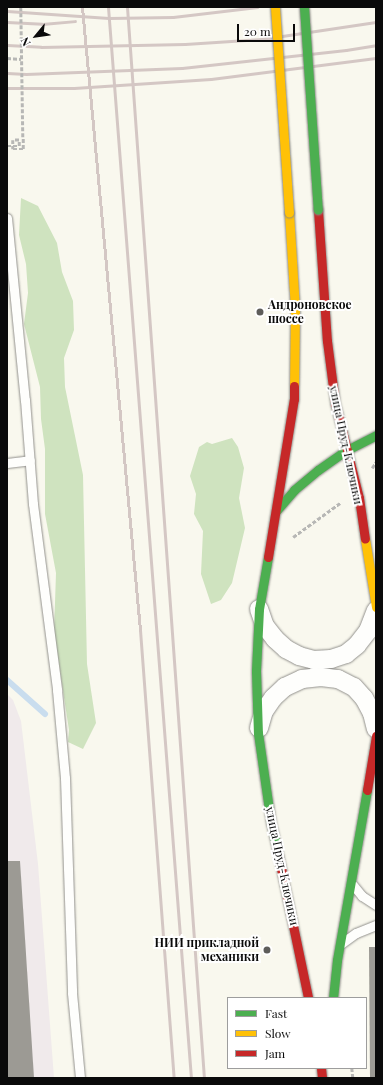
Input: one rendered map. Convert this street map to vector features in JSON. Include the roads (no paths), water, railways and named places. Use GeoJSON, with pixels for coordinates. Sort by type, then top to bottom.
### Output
{"type":"FeatureCollection","features":[{"type":"Feature","properties":{"kind":"street","name":"улица Пруд-Ключики"},"geometry":{"type":"LineString","coordinates":[[275,7],[295,309],[294,399],[259,609],[256,671],[258,733],[271,822],[297,939],[308,997]]}},
{"type":"Feature","properties":{"kind":"street","name":"улица Пруд-Ключики"},"geometry":{"type":"LineString","coordinates":[[259,609],[265,626],[275,639],[286,649],[299,656],[314,660],[331,659],[346,654],[357,645],[368,631],[376,608],[359,498],[335,403],[327,341],[304,7]]}},
{"type":"Feature","properties":{"kind":"street"},"geometry":{"type":"LineString","coordinates":[[275,512],[294,490],[318,470],[347,450],[376,435]]}},
{"type":"Feature","properties":{"kind":"street","name":"улица Пруд-Ключики"},"geometry":{"type":"LineString","coordinates":[[258,733],[264,711],[273,698],[285,687],[302,679],[320,677],[338,679],[354,688],[364,698],[376,729]]}},
{"type":"Feature","properties":{"kind":"street"},"geometry":{"type":"LineString","coordinates":[[333,997],[350,882],[376,736]]}},
{"type":"Feature","properties":{"kind":"lane"},"geometry":{"type":"LineString","coordinates":[[7,218],[33,504],[56,690],[65,778],[72,993],[80,1078]]}},
{"type":"Feature","properties":{"kind":"lane"},"geometry":{"type":"LineString","coordinates":[[7,463],[30,460]]}},
{"type":"Feature","properties":{"kind":"lane"},"geometry":{"type":"LineString","coordinates":[[350,882],[362,896],[376,905]]}},
{"type":"Feature","properties":{"kind":"lane"},"geometry":{"type":"LineString","coordinates":[[340,945],[356,933],[376,925]]}},
{"type":"Feature","properties":{"kind":"waterway"},"geometry":{"type":"LineString","coordinates":[[7,680],[45,714]]}},
{"type":"Feature","properties":{"kind":"railway"},"geometry":{"type":"LineString","coordinates":[[82,7],[140,630],[174,1078]]}},
{"type":"Feature","properties":{"kind":"railway"},"geometry":{"type":"LineString","coordinates":[[108,7],[191,1078]]}},
{"type":"Feature","properties":{"kind":"railway"},"geometry":{"type":"LineString","coordinates":[[127,7],[204,1078]]}},
{"type":"Feature","properties":{"kind":"railway"},"geometry":{"type":"LineString","coordinates":[[7,11],[109,18],[173,17],[257,7]]}},
{"type":"Feature","properties":{"kind":"railway"},"geometry":{"type":"LineString","coordinates":[[7,22],[42,24],[75,21]]}},
{"type":"Feature","properties":{"kind":"railway"},"geometry":{"type":"LineString","coordinates":[[7,45],[41,47],[185,44],[262,39],[376,22]]}},
{"type":"Feature","properties":{"kind":"railway"},"geometry":{"type":"LineString","coordinates":[[7,73],[26,74],[182,68],[346,50],[376,45]]}},
{"type":"Feature","properties":{"kind":"railway"},"geometry":{"type":"LineString","coordinates":[[7,88],[74,88],[211,79],[376,58]]}},
{"type":"Feature","properties":{"kind":"place","name":"Андроновское шоссе"},"geometry":{"type":"Point","coordinates":[260,312]}},
{"type":"Feature","properties":{"kind":"place","name":"НИИ прикладной механики"},"geometry":{"type":"Point","coordinates":[267,950]}}]}
